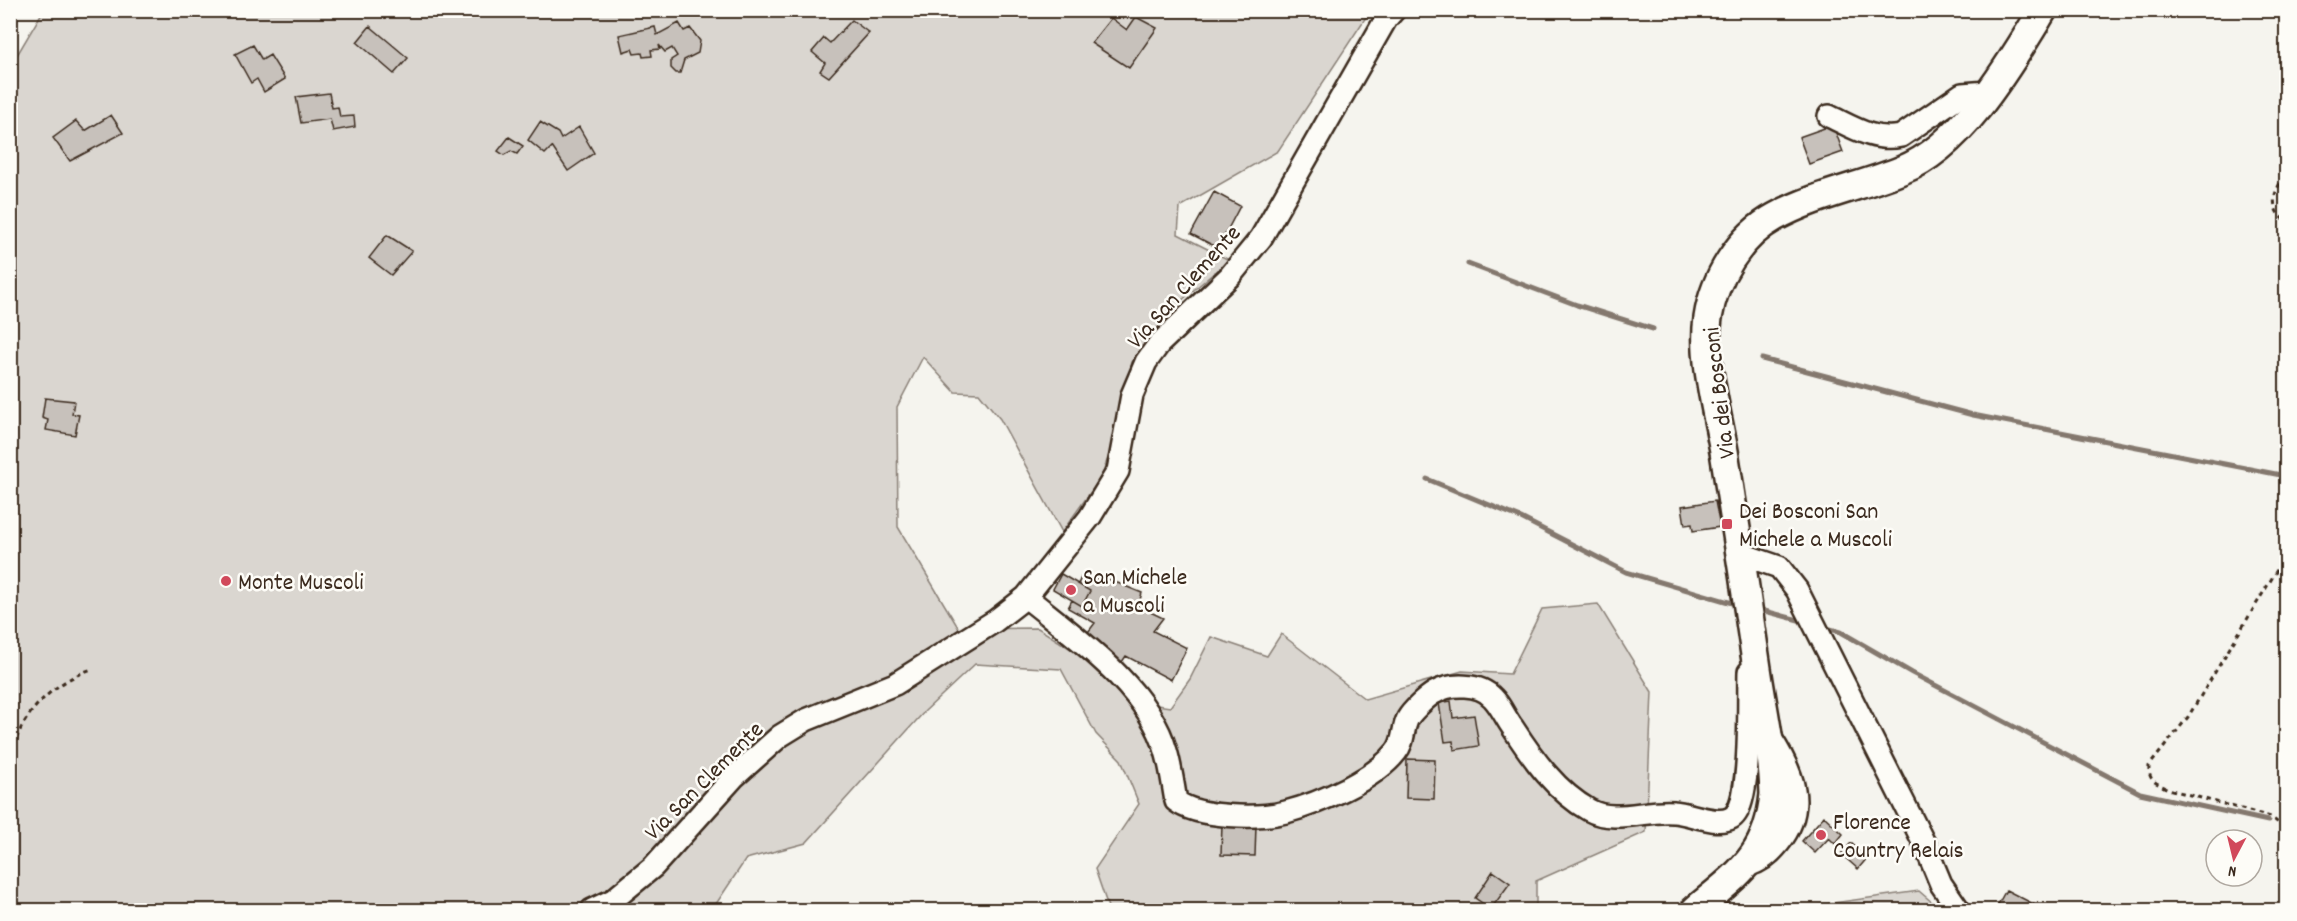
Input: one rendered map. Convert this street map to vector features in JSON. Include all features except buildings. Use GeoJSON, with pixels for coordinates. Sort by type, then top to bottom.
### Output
{"type":"FeatureCollection","features":[{"type":"Feature","properties":{"kind":"main road","name":"Via dei Bosconi"},"geometry":{"type":"LineString","coordinates":[[1695,910],[1746,866],[1763,843],[1773,808],[1774,780],[1707,332],[1708,316],[1726,268],[1752,233],[1790,208],[1921,161],[1951,138],[1988,92],[2043,10]]}},
{"type":"Feature","properties":{"kind":"street","name":"Via San Clemente"},"geometry":{"type":"LineString","coordinates":[[592,910],[613,900],[653,867],[734,777],[780,736],[806,720],[895,684],[995,621],[1026,597],[1090,517],[1118,471],[1132,395],[1146,362],[1159,344],[1230,276],[1261,238],[1386,19],[1395,10]]}},
{"type":"Feature","properties":{"kind":"street"},"geometry":{"type":"LineString","coordinates":[[1829,116],[1868,134],[1891,138],[1901,136],[1962,94],[1988,92]]}},
{"type":"Feature","properties":{"kind":"street"},"geometry":{"type":"LineString","coordinates":[[1741,554],[1779,567],[1797,590],[1924,843],[1941,884],[1959,910]]}},
{"type":"Feature","properties":{"kind":"street"},"geometry":{"type":"LineString","coordinates":[[1026,597],[1085,644],[1132,692],[1158,731],[1166,751],[1176,801],[1185,807],[1213,813],[1252,816],[1285,812],[1329,796],[1376,771],[1396,752],[1403,740],[1408,718],[1433,694],[1450,687],[1482,689],[1494,698],[1517,736],[1556,784],[1591,811],[1614,817],[1659,810],[1713,820],[1730,819],[1737,813],[1746,781],[1750,618]]}},
{"type":"Feature","properties":{"kind":"path"},"geometry":{"type":"LineString","coordinates":[[2286,177],[2274,193],[2274,202],[2286,221]]}},
{"type":"Feature","properties":{"kind":"path"},"geometry":{"type":"LineString","coordinates":[[2280,910],[2283,901],[2281,825],[2271,817],[2168,789],[2153,781],[2149,776],[2149,766],[2188,717],[2286,555]]}},
{"type":"Feature","properties":{"kind":"path"},"geometry":{"type":"LineString","coordinates":[[10,783],[13,778],[13,752],[20,729],[38,703],[70,676],[92,669]]}},
{"type":"Feature","properties":{"kind":"path"},"geometry":{"type":"LineString","coordinates":[[2283,901],[2286,905]]}},
{"type":"Feature","properties":{"kind":"shaded area"},"geometry":{"type":"Polygon","coordinates":[[[43,11],[1370,11],[1278,151],[1180,207],[1178,234],[1229,260],[1174,307],[1132,362],[1114,439],[1102,476],[1062,532],[1000,419],[979,393],[955,392],[923,357],[897,407],[898,527],[959,629],[1038,628],[1085,658],[1130,701],[1170,707],[1190,679],[1211,637],[1267,656],[1281,634],[1365,699],[1462,671],[1510,674],[1542,609],[1598,604],[1652,692],[1646,832],[1536,881],[1536,910],[1109,910],[1095,869],[1139,804],[1121,760],[1096,734],[1061,669],[975,664],[925,711],[806,843],[746,859],[712,910],[11,910],[10,67],[43,11]]]}},
{"type":"Feature","properties":{"kind":"shaded area"},"geometry":{"type":"Polygon","coordinates":[[[1919,891],[1941,910],[1813,910],[1819,905],[1919,891]]]}},
{"type":"Feature","properties":{"kind":"waterway"},"geometry":{"type":"LineString","coordinates":[[1468,264],[1577,305],[1653,329]]}},
{"type":"Feature","properties":{"kind":"waterway"},"geometry":{"type":"LineString","coordinates":[[1762,359],[1973,415],[2286,476]]}},
{"type":"Feature","properties":{"kind":"waterway"},"geometry":{"type":"LineString","coordinates":[[1427,479],[1521,518],[1626,572],[1739,605]]}},
{"type":"Feature","properties":{"kind":"waterway"},"geometry":{"type":"LineString","coordinates":[[1757,609],[1806,622]]}},
{"type":"Feature","properties":{"kind":"waterway"},"geometry":{"type":"LineString","coordinates":[[1823,627],[1841,632],[1912,673],[2140,793],[2268,821]]}},
{"type":"Feature","properties":{"kind":"place","name":"Dei Bosconi San Michele a Muscoli"},"geometry":{"type":"Point","coordinates":[1727,524]}},
{"type":"Feature","properties":{"kind":"place","name":"Monte Muscoli"},"geometry":{"type":"Point","coordinates":[226,581]}},
{"type":"Feature","properties":{"kind":"place","name":"San Michele a Muscoli"},"geometry":{"type":"Point","coordinates":[1071,590]}},
{"type":"Feature","properties":{"kind":"place","name":"Florence Country Relais"},"geometry":{"type":"Point","coordinates":[1821,835]}}]}
